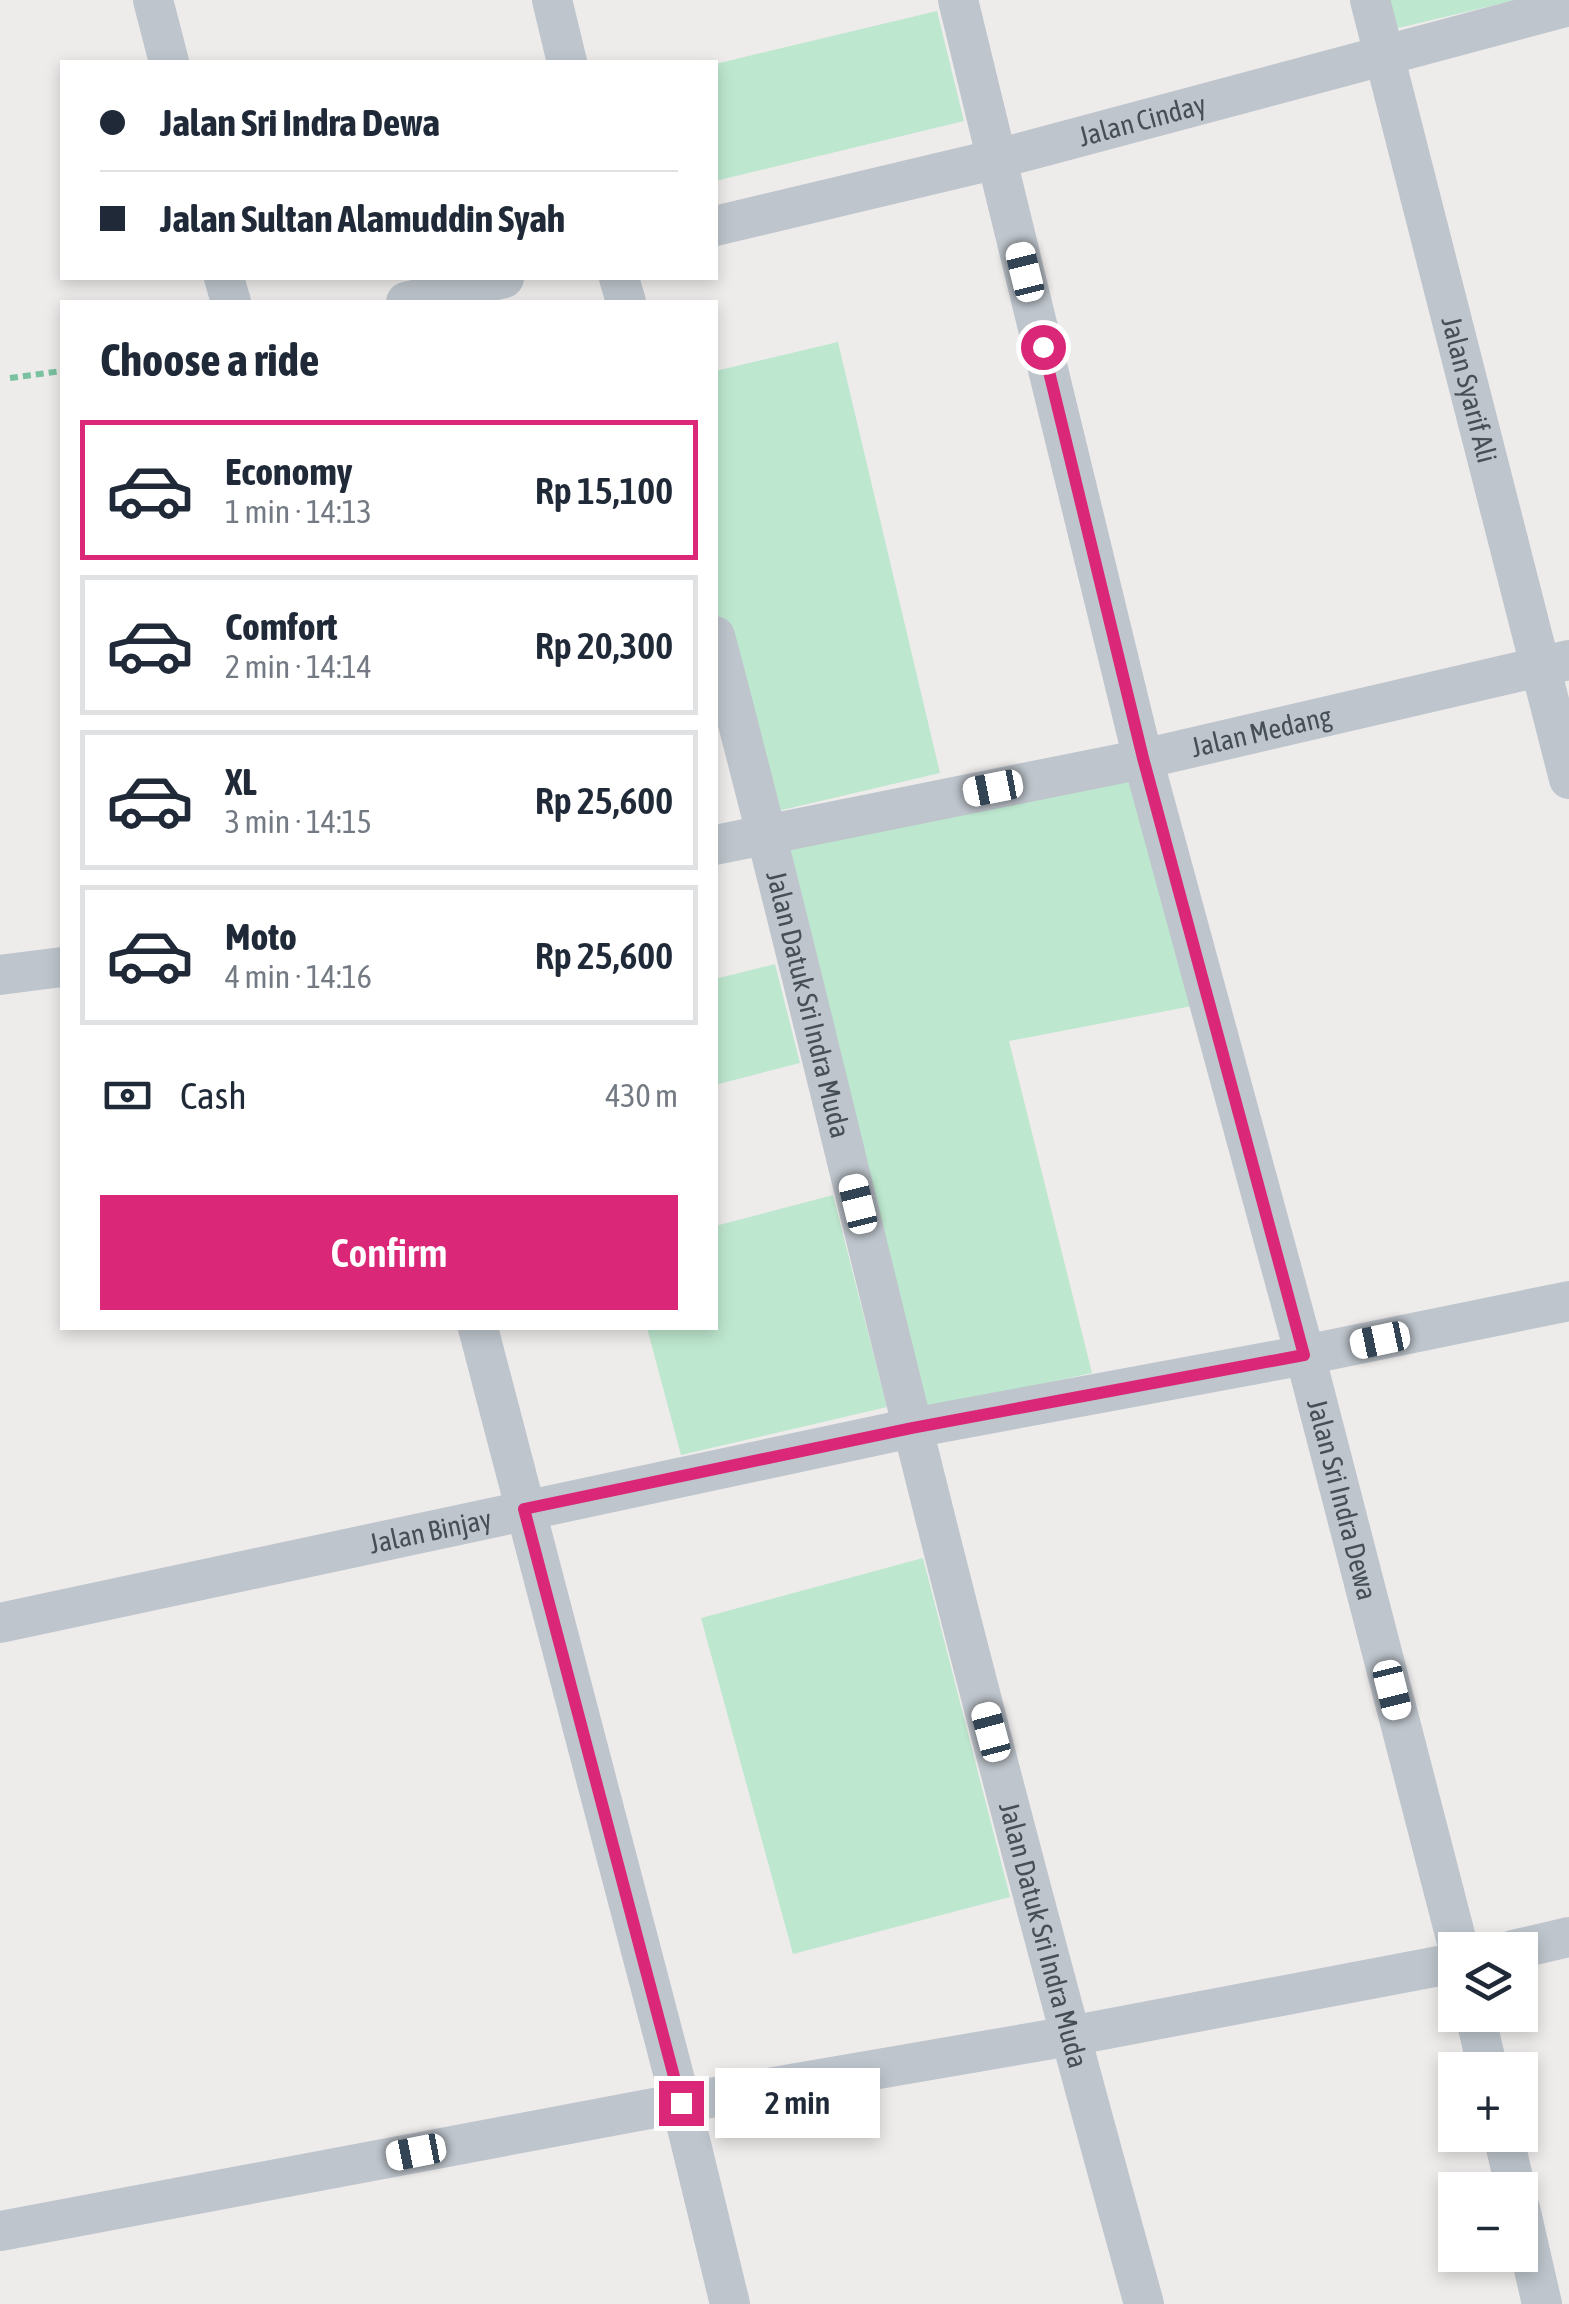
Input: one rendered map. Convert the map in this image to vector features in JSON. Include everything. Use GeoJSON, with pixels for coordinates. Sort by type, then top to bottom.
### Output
{"type":"FeatureCollection","features":[{"type":"Feature","properties":{"kind":"street"},"geometry":{"type":"LineString","coordinates":[[154,0],[169,60]]}},
{"type":"Feature","properties":{"kind":"street"},"geometry":{"type":"LineString","coordinates":[[552,0],[567,60]]}},
{"type":"Feature","properties":{"kind":"street","name":"Jalan Sri Indra Dewa"},"geometry":{"type":"LineString","coordinates":[[958,0],[1143,758],[1455,1932]]}},
{"type":"Feature","properties":{"kind":"street","name":"Jalan Syarif Ali"},"geometry":{"type":"LineString","coordinates":[[1370,0],[1555,663],[1569,779]]}},
{"type":"Feature","properties":{"kind":"street","name":"Jalan Cinday"},"geometry":{"type":"LineString","coordinates":[[718,225],[997,160],[1569,6]]}},
{"type":"Feature","properties":{"kind":"street"},"geometry":{"type":"LineString","coordinates":[[414,300],[496,280]]}},
{"type":"Feature","properties":{"kind":"street","name":"Jalan Datuk Sri Indra Muda"},"geometry":{"type":"LineString","coordinates":[[718,647],[767,832],[912,1428],[1144,2304]]}},
{"type":"Feature","properties":{"kind":"street","name":"Jalan Medang"},"geometry":{"type":"LineString","coordinates":[[718,844],[1143,758],[1555,663]]}},
{"type":"Feature","properties":{"kind":"street"},"geometry":{"type":"LineString","coordinates":[[0,975],[60,967]]}},
{"type":"Feature","properties":{"kind":"street","name":"Jalan Binjay"},"geometry":{"type":"LineString","coordinates":[[0,1624],[912,1428],[1569,1301]]}},
{"type":"Feature","properties":{"kind":"street"},"geometry":{"type":"LineString","coordinates":[[479,1330],[730,2304]]}},
{"type":"Feature","properties":{"kind":"street"},"geometry":{"type":"LineString","coordinates":[[1538,1944],[1569,1937]]}},
{"type":"Feature","properties":{"kind":"street"},"geometry":{"type":"LineString","coordinates":[[0,2231],[1438,1966]]}},
{"type":"Feature","properties":{"kind":"street"},"geometry":{"type":"LineString","coordinates":[[1535,2272],[1542,2304]]}},
{"type":"Feature","properties":{"kind":"path"},"geometry":{"type":"LineString","coordinates":[[10,378],[60,370]]}},
{"type":"Feature","properties":{"kind":"green space"},"geometry":{"type":"Polygon","coordinates":[[[1383,0],[1516,0],[1390,30],[1383,0]]]}},
{"type":"Feature","properties":{"kind":"green space"},"geometry":{"type":"Polygon","coordinates":[[[937,11],[964,121],[718,180],[718,63],[937,11]]]}},
{"type":"Feature","properties":{"kind":"green space"},"geometry":{"type":"Polygon","coordinates":[[[838,342],[940,773],[765,814],[718,617],[718,370],[838,342]]]}},
{"type":"Feature","properties":{"kind":"green space"},"geometry":{"type":"Polygon","coordinates":[[[1130,777],[1192,1006],[1009,1041],[1092,1373],[925,1409],[786,844],[1130,777]]]}},
{"type":"Feature","properties":{"kind":"green space"},"geometry":{"type":"Polygon","coordinates":[[[775,964],[800,1063],[718,1084],[718,978],[775,964]]]}},
{"type":"Feature","properties":{"kind":"green space"},"geometry":{"type":"Polygon","coordinates":[[[833,1195],[887,1407],[681,1455],[648,1330],[718,1330],[718,1225],[833,1195]]]}},
{"type":"Feature","properties":{"kind":"green space"},"geometry":{"type":"Polygon","coordinates":[[[923,1558],[1010,1897],[793,1954],[701,1618],[923,1558]]]}},
{"type":"Feature","properties":{"kind":"route"},"geometry":{"type":"LineString","coordinates":[[681,2103],[524,1509],[912,1428],[1304,1355],[1143,758],[1043,347]]}}]}
